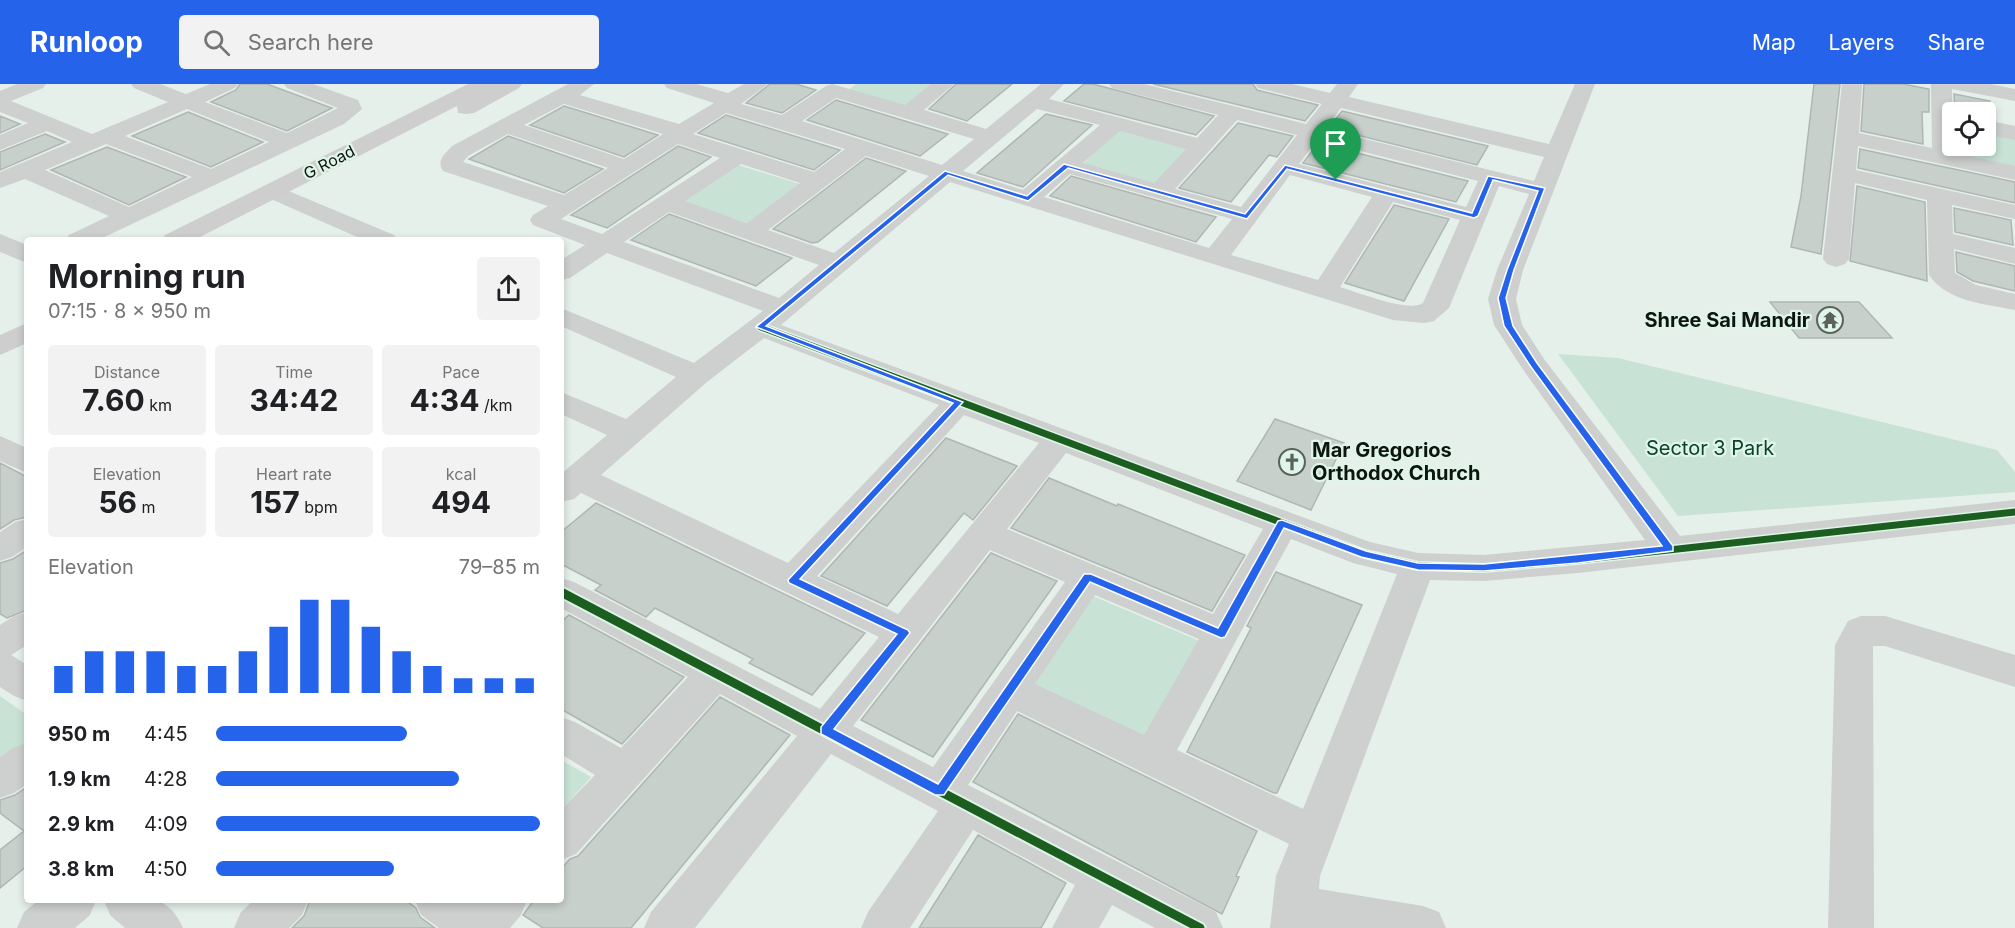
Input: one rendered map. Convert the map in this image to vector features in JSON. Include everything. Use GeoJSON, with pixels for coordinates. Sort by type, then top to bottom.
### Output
{"type":"FeatureCollection","features":[{"type":"Feature","properties":{"kind":"street"},"geometry":{"type":"LineString","coordinates":[[0,98],[36,84]]}},
{"type":"Feature","properties":{"kind":"street"},"geometry":{"type":"LineString","coordinates":[[141,84],[289,142]]}},
{"type":"Feature","properties":{"kind":"street"},"geometry":{"type":"LineString","coordinates":[[0,181],[228,84]]}},
{"type":"Feature","properties":{"kind":"street"},"geometry":{"type":"LineString","coordinates":[[84,237],[289,142],[351,109],[350,105],[342,100],[294,84]]}},
{"type":"Feature","properties":{"kind":"street","name":"G Road"},"geometry":{"type":"LineString","coordinates":[[212,237],[280,195],[484,84]]}},
{"type":"Feature","properties":{"kind":"street","name":"G Road"},"geometry":{"type":"LineString","coordinates":[[181,237],[280,195],[512,84]]}},
{"type":"Feature","properties":{"kind":"street"},"geometry":{"type":"LineString","coordinates":[[566,204],[451,166],[453,157],[460,151],[584,84]]}},
{"type":"Feature","properties":{"kind":"street"},"geometry":{"type":"LineString","coordinates":[[674,84],[785,123],[1215,258],[1403,314],[1424,315],[1435,308],[1491,177]]}},
{"type":"Feature","properties":{"kind":"street"},"geometry":{"type":"LineString","coordinates":[[758,84],[542,220],[605,244],[959,402],[1365,554],[1418,566],[1484,568],[1578,560],[1670,548],[2015,512]]}},
{"type":"Feature","properties":{"kind":"street"},"geometry":{"type":"LineString","coordinates":[[908,113],[944,84]]}},
{"type":"Feature","properties":{"kind":"street"},"geometry":{"type":"LineString","coordinates":[[904,633],[793,580],[569,485],[697,375],[771,318],[1054,84]]}},
{"type":"Feature","properties":{"kind":"street"},"geometry":{"type":"LineString","coordinates":[[1119,84],[1144,87],[1311,134],[1542,190]]}},
{"type":"Feature","properties":{"kind":"street"},"geometry":{"type":"LineString","coordinates":[[1265,84],[1342,92],[1557,153]]}},
{"type":"Feature","properties":{"kind":"street"},"geometry":{"type":"LineString","coordinates":[[1585,84],[1510,270],[1502,298],[1508,326],[1534,365],[1670,548]]}},
{"type":"Feature","properties":{"kind":"street"},"geometry":{"type":"LineString","coordinates":[[1836,259],[1852,84]]}},
{"type":"Feature","properties":{"kind":"street"},"geometry":{"type":"LineString","coordinates":[[1941,84],[1945,102]]}},
{"type":"Feature","properties":{"kind":"street"},"geometry":{"type":"LineString","coordinates":[[1956,84],[2005,91]]}},
{"type":"Feature","properties":{"kind":"street"},"geometry":{"type":"LineString","coordinates":[[785,123],[838,87],[908,113],[990,137]]}},
{"type":"Feature","properties":{"kind":"street"},"geometry":{"type":"LineString","coordinates":[[1215,258],[1342,92]]}},
{"type":"Feature","properties":{"kind":"street"},"geometry":{"type":"LineString","coordinates":[[561,96],[818,181]]}},
{"type":"Feature","properties":{"kind":"street"},"geometry":{"type":"LineString","coordinates":[[1034,101],[1202,146]]}},
{"type":"Feature","properties":{"kind":"street"},"geometry":{"type":"LineString","coordinates":[[0,104],[47,123],[212,177]]}},
{"type":"Feature","properties":{"kind":"street"},"geometry":{"type":"LineString","coordinates":[[1159,192],[1233,113]]}},
{"type":"Feature","properties":{"kind":"street"},"geometry":{"type":"LineString","coordinates":[[0,143],[47,123]]}},
{"type":"Feature","properties":{"kind":"street"},"geometry":{"type":"LineString","coordinates":[[1028,198],[1116,123]]}},
{"type":"Feature","properties":{"kind":"street"},"geometry":{"type":"LineString","coordinates":[[506,126],[626,167]]}},
{"type":"Feature","properties":{"kind":"street"},"geometry":{"type":"LineString","coordinates":[[1996,129],[2015,133]]}},
{"type":"Feature","properties":{"kind":"street"},"geometry":{"type":"LineString","coordinates":[[1847,137],[2015,173]]}},
{"type":"Feature","properties":{"kind":"street"},"geometry":{"type":"LineString","coordinates":[[750,232],[863,147]]}},
{"type":"Feature","properties":{"kind":"street"},"geometry":{"type":"LineString","coordinates":[[564,270],[738,156]]}},
{"type":"Feature","properties":{"kind":"street"},"geometry":{"type":"LineString","coordinates":[[1067,166],[1247,216]]}},
{"type":"Feature","properties":{"kind":"street"},"geometry":{"type":"LineString","coordinates":[[1285,167],[1474,216]]}},
{"type":"Feature","properties":{"kind":"street"},"geometry":{"type":"LineString","coordinates":[[25,170],[129,216]]}},
{"type":"Feature","properties":{"kind":"street"},"geometry":{"type":"LineString","coordinates":[[1844,174],[2015,212]]}},
{"type":"Feature","properties":{"kind":"street"},"geometry":{"type":"LineString","coordinates":[[1324,291],[1387,193]]}},
{"type":"Feature","properties":{"kind":"street"},"geometry":{"type":"LineString","coordinates":[[280,195],[378,237]]}},
{"type":"Feature","properties":{"kind":"street"},"geometry":{"type":"LineString","coordinates":[[1939,195],[1942,274],[1948,282],[1966,290],[2015,302]]}},
{"type":"Feature","properties":{"kind":"street"},"geometry":{"type":"LineString","coordinates":[[667,203],[838,263]]}},
{"type":"Feature","properties":{"kind":"street"},"geometry":{"type":"LineString","coordinates":[[1940,238],[2015,256]]}},
{"type":"Feature","properties":{"kind":"street"},"geometry":{"type":"LineString","coordinates":[[0,242],[24,254]]}},
{"type":"Feature","properties":{"kind":"street"},"geometry":{"type":"LineString","coordinates":[[0,327],[24,315]]}},
{"type":"Feature","properties":{"kind":"street"},"geometry":{"type":"LineString","coordinates":[[564,317],[697,375]]}},
{"type":"Feature","properties":{"kind":"street"},"geometry":{"type":"LineString","coordinates":[[0,346],[24,334]]}},
{"type":"Feature","properties":{"kind":"street"},"geometry":{"type":"LineString","coordinates":[[793,580],[959,402]]}},
{"type":"Feature","properties":{"kind":"street"},"geometry":{"type":"LineString","coordinates":[[564,403],[629,434]]}},
{"type":"Feature","properties":{"kind":"street"},"geometry":{"type":"LineString","coordinates":[[667,928],[1059,440]]}},
{"type":"Feature","properties":{"kind":"street"},"geometry":{"type":"LineString","coordinates":[[0,447],[24,460]]}},
{"type":"Feature","properties":{"kind":"street"},"geometry":{"type":"LineString","coordinates":[[1152,758],[1282,524]]}},
{"type":"Feature","properties":{"kind":"street"},"geometry":{"type":"LineString","coordinates":[[0,548],[24,533]]}},
{"type":"Feature","properties":{"kind":"street"},"geometry":{"type":"LineString","coordinates":[[984,533],[1221,633]]}},
{"type":"Feature","properties":{"kind":"street"},"geometry":{"type":"LineString","coordinates":[[1418,566],[1298,876],[1294,918],[1423,928]]}},
{"type":"Feature","properties":{"kind":"street"},"geometry":{"type":"LineString","coordinates":[[884,928],[1010,690],[1088,577]]}},
{"type":"Feature","properties":{"kind":"street"},"geometry":{"type":"LineString","coordinates":[[564,593],[1200,928]]}},
{"type":"Feature","properties":{"kind":"street"},"geometry":{"type":"LineString","coordinates":[[0,644],[24,628]]}},
{"type":"Feature","properties":{"kind":"street"},"geometry":{"type":"LineString","coordinates":[[1851,928],[1854,645],[1861,631],[1885,631],[2015,671]]}},
{"type":"Feature","properties":{"kind":"street"},"geometry":{"type":"LineString","coordinates":[[0,667],[24,684]]}},
{"type":"Feature","properties":{"kind":"street"},"geometry":{"type":"LineString","coordinates":[[564,837],[716,673]]}},
{"type":"Feature","properties":{"kind":"street"},"geometry":{"type":"LineString","coordinates":[[1010,690],[1314,835]]}},
{"type":"Feature","properties":{"kind":"street"},"geometry":{"type":"LineString","coordinates":[[564,736],[625,771]]}},
{"type":"Feature","properties":{"kind":"street"},"geometry":{"type":"LineString","coordinates":[[0,780],[24,762]]}},
{"type":"Feature","properties":{"kind":"street"},"geometry":{"type":"LineString","coordinates":[[1075,928],[1103,877]]}},
{"type":"Feature","properties":{"kind":"street"},"geometry":{"type":"LineString","coordinates":[[40,928],[70,903]]}},
{"type":"Feature","properties":{"kind":"street"},"geometry":{"type":"LineString","coordinates":[[130,903],[160,928]]}},
{"type":"Feature","properties":{"kind":"street"},"geometry":{"type":"LineString","coordinates":[[257,928],[283,903]]}},
{"type":"Feature","properties":{"kind":"street"},"geometry":{"type":"LineString","coordinates":[[441,903],[478,928],[503,903]]}},
{"type":"Feature","properties":{"kind":"green space"},"geometry":{"type":"Polygon","coordinates":[[[856,84],[938,84],[908,107],[847,91],[856,84]]]}},
{"type":"Feature","properties":{"kind":"green space"},"geometry":{"type":"Polygon","coordinates":[[[1117,130],[1188,149],[1156,184],[1083,164],[1117,130]]]}},
{"type":"Feature","properties":{"kind":"green space"},"geometry":{"type":"Polygon","coordinates":[[[1996,133],[2015,136],[2015,170],[1955,157],[1996,156],[1996,133]]]}},
{"type":"Feature","properties":{"kind":"green space"},"geometry":{"type":"Polygon","coordinates":[[[735,164],[800,184],[748,223],[682,201],[735,164]]]}},
{"type":"Feature","properties":{"kind":"green space","name":"Sector 3 Park"},"geometry":{"type":"Polygon","coordinates":[[[1558,354],[1618,358],[1997,450],[2015,472],[2015,492],[1678,516],[1558,354]]]}},
{"type":"Feature","properties":{"kind":"green space"},"geometry":{"type":"Polygon","coordinates":[[[1088,594],[1202,642],[1150,739],[1029,684],[1088,594]]]}},
{"type":"Feature","properties":{"kind":"green space"},"geometry":{"type":"Polygon","coordinates":[[[0,696],[24,713],[24,746],[0,764],[0,696]]]}},
{"type":"Feature","properties":{"kind":"green space"},"geometry":{"type":"Polygon","coordinates":[[[564,762],[591,777],[564,807],[564,762]]]}},
{"type":"Feature","properties":{"kind":"building"},"geometry":{"type":"Polygon","coordinates":[[[240,84],[267,84],[332,108],[287,131],[211,102],[236,90],[240,84]]]}},
{"type":"Feature","properties":{"kind":"building"},"geometry":{"type":"Polygon","coordinates":[[[770,84],[796,84],[816,90],[782,113],[746,103],[770,84]]]}},
{"type":"Feature","properties":{"kind":"building"},"geometry":{"type":"Polygon","coordinates":[[[956,84],[1012,84],[967,121],[929,109],[956,84]]]}},
{"type":"Feature","properties":{"kind":"building"},"geometry":{"type":"Polygon","coordinates":[[[1084,84],[1093,84],[1214,116],[1196,135],[1064,101],[1084,84]]]}},
{"type":"Feature","properties":{"kind":"building"},"geometry":{"type":"Polygon","coordinates":[[[1153,84],[1253,84],[1257,90],[1318,105],[1305,121],[1153,84]]]}},
{"type":"Feature","properties":{"kind":"building"},"geometry":{"type":"Polygon","coordinates":[[[1814,84],[1840,84],[1821,254],[1791,247],[1801,196],[1814,84]]]}},
{"type":"Feature","properties":{"kind":"building"},"geometry":{"type":"Polygon","coordinates":[[[1864,84],[1903,84],[1929,89],[1929,112],[1922,112],[1923,144],[1861,131],[1864,84]]]}},
{"type":"Feature","properties":{"kind":"building"},"geometry":{"type":"Polygon","coordinates":[[[1954,94],[1990,101],[1990,102],[1954,102],[1954,94]]]}},
{"type":"Feature","properties":{"kind":"building"},"geometry":{"type":"Polygon","coordinates":[[[836,100],[948,134],[920,156],[807,120],[836,100]]]}},
{"type":"Feature","properties":{"kind":"building"},"geometry":{"type":"Polygon","coordinates":[[[564,106],[658,135],[624,157],[530,125],[564,106]]]}},
{"type":"Feature","properties":{"kind":"building"},"geometry":{"type":"Polygon","coordinates":[[[1342,111],[1488,146],[1477,165],[1329,128],[1342,111]]]}},
{"type":"Feature","properties":{"kind":"building"},"geometry":{"type":"Polygon","coordinates":[[[188,112],[263,142],[211,167],[132,136],[188,112]]]}},
{"type":"Feature","properties":{"kind":"building"},"geometry":{"type":"Polygon","coordinates":[[[1046,114],[1092,125],[1023,187],[977,173],[1046,114]]]}},
{"type":"Feature","properties":{"kind":"building"},"geometry":{"type":"Polygon","coordinates":[[[726,115],[840,150],[814,170],[698,133],[726,115]]]}},
{"type":"Feature","properties":{"kind":"building"},"geometry":{"type":"Polygon","coordinates":[[[0,116],[20,124],[0,133],[0,116]]]}},
{"type":"Feature","properties":{"kind":"building"},"geometry":{"type":"Polygon","coordinates":[[[1238,123],[1293,136],[1277,157],[1269,155],[1231,202],[1179,188],[1238,123]]]}},
{"type":"Feature","properties":{"kind":"building"},"geometry":{"type":"Polygon","coordinates":[[[45,134],[65,142],[0,170],[0,152],[45,134]]]}},
{"type":"Feature","properties":{"kind":"building"},"geometry":{"type":"Polygon","coordinates":[[[508,136],[603,169],[564,193],[469,159],[508,136]]]}},
{"type":"Feature","properties":{"kind":"building"},"geometry":{"type":"Polygon","coordinates":[[[1318,143],[1468,181],[1456,202],[1303,163],[1318,143]]]}},
{"type":"Feature","properties":{"kind":"building"},"geometry":{"type":"Polygon","coordinates":[[[678,146],[711,157],[607,228],[571,215],[678,146]]]}},
{"type":"Feature","properties":{"kind":"building"},"geometry":{"type":"Polygon","coordinates":[[[107,147],[186,177],[129,205],[51,170],[107,147]]]}},
{"type":"Feature","properties":{"kind":"building"},"geometry":{"type":"Polygon","coordinates":[[[1860,149],[2015,182],[2015,203],[1858,168],[1860,149]]]}},
{"type":"Feature","properties":{"kind":"building"},"geometry":{"type":"Polygon","coordinates":[[[866,158],[906,171],[818,242],[812,243],[773,229],[866,158]]]}},
{"type":"Feature","properties":{"kind":"building"},"geometry":{"type":"Polygon","coordinates":[[[1071,176],[1216,217],[1196,242],[1050,196],[1071,176]]]}},
{"type":"Feature","properties":{"kind":"building"},"geometry":{"type":"Polygon","coordinates":[[[1857,186],[1925,202],[1927,281],[1850,261],[1857,186]]]}},
{"type":"Feature","properties":{"kind":"building"},"geometry":{"type":"Polygon","coordinates":[[[1394,205],[1449,219],[1404,301],[1345,283],[1394,205]]]}},
{"type":"Feature","properties":{"kind":"building"},"geometry":{"type":"Polygon","coordinates":[[[1954,208],[2011,220],[2013,245],[1955,232],[1954,208]]]}},
{"type":"Feature","properties":{"kind":"building"},"geometry":{"type":"Polygon","coordinates":[[[669,214],[792,258],[756,286],[631,240],[669,214]]]}},
{"type":"Feature","properties":{"kind":"building"},"geometry":{"type":"Polygon","coordinates":[[[1956,252],[2015,266],[2015,291],[1973,281],[1957,272],[1956,252]]]}},
{"type":"Feature","properties":{"kind":"building","name":"Shree Sai Mandir"},"geometry":{"type":"Polygon","coordinates":[[[1770,302],[1859,302],[1892,338],[1799,338],[1770,302]]]}},
{"type":"Feature","properties":{"kind":"building","name":"Mar Gregorios Orthodox Church"},"geometry":{"type":"Polygon","coordinates":[[[1275,419],[1344,443],[1311,510],[1237,481],[1275,419]]]}},
{"type":"Feature","properties":{"kind":"building"},"geometry":{"type":"Polygon","coordinates":[[[946,438],[1017,466],[973,520],[964,513],[887,606],[821,576],[946,438]]]}},
{"type":"Feature","properties":{"kind":"building"},"geometry":{"type":"Polygon","coordinates":[[[0,463],[24,475],[24,518],[14,520],[0,529],[0,463]]]}},
{"type":"Feature","properties":{"kind":"building"},"geometry":{"type":"Polygon","coordinates":[[[1049,478],[1245,555],[1212,611],[1011,528],[1049,478]]]}},
{"type":"Feature","properties":{"kind":"building"},"geometry":{"type":"Polygon","coordinates":[[[596,503],[865,633],[812,695],[749,663],[753,659],[655,608],[646,617],[595,590],[601,585],[564,566],[564,530],[596,503]]]}},
{"type":"Feature","properties":{"kind":"building"},"geometry":{"type":"Polygon","coordinates":[[[24,552],[24,611],[7,618],[0,614],[0,563],[13,559],[24,552]]]}},
{"type":"Feature","properties":{"kind":"building"},"geometry":{"type":"Polygon","coordinates":[[[991,553],[1057,581],[933,757],[861,720],[991,553]]]}},
{"type":"Feature","properties":{"kind":"building"},"geometry":{"type":"Polygon","coordinates":[[[1276,572],[1362,605],[1277,793],[1274,793],[1187,752],[1251,628],[1247,626],[1276,572]]]}},
{"type":"Feature","properties":{"kind":"building"},"geometry":{"type":"Polygon","coordinates":[[[569,615],[684,677],[622,744],[564,711],[564,619],[569,615]]]}},
{"type":"Feature","properties":{"kind":"building"},"geometry":{"type":"Polygon","coordinates":[[[720,697],[790,735],[631,928],[543,928],[523,915],[532,903],[564,903],[564,866],[570,859],[578,856],[720,697]]]}},
{"type":"Feature","properties":{"kind":"building"},"geometry":{"type":"Polygon","coordinates":[[[1018,714],[1257,831],[1236,876],[1239,877],[1222,914],[973,782],[1018,714]]]}},
{"type":"Feature","properties":{"kind":"building"},"geometry":{"type":"Polygon","coordinates":[[[24,789],[24,831],[0,813],[0,800],[24,789]]]}},
{"type":"Feature","properties":{"kind":"building"},"geometry":{"type":"Polygon","coordinates":[[[24,831],[24,868],[0,888],[0,850],[24,831]]]}},
{"type":"Feature","properties":{"kind":"building"},"geometry":{"type":"Polygon","coordinates":[[[978,835],[1066,883],[1041,928],[919,928],[978,835]]]}},
{"type":"Feature","properties":{"kind":"building"},"geometry":{"type":"Polygon","coordinates":[[[309,903],[409,903],[416,908],[420,917],[435,928],[292,928],[304,916],[309,903]]]}},
{"type":"Feature","properties":{"kind":"cycle path"},"geometry":{"type":"LineString","coordinates":[[761,327],[1365,554],[1418,566],[1484,568],[1578,560],[2015,512]]}},
{"type":"Feature","properties":{"kind":"cycle path"},"geometry":{"type":"LineString","coordinates":[[564,594],[1200,928]]}},
{"type":"Feature","properties":{"kind":"place","name":"Shree Sai Mandir"},"geometry":{"type":"Point","coordinates":[1830,320]}},
{"type":"Feature","properties":{"kind":"place","name":"Mar Gregorios Orthodox Church"},"geometry":{"type":"Point","coordinates":[1292,462]}},
{"type":"Feature","properties":{"kind":"route"},"geometry":{"type":"LineString","coordinates":[[1067,166],[1247,216],[1285,167],[1336,180],[1474,216],[1491,177],[1542,190],[1510,270],[1502,298],[1508,326],[1534,365],[1670,548],[1578,560],[1484,568],[1418,566],[1400,564],[1365,554],[1282,524],[1221,633],[1088,577],[940,791],[826,731],[904,633],[793,580],[959,402],[760,327],[947,172],[1028,198],[1067,166]]}}]}
